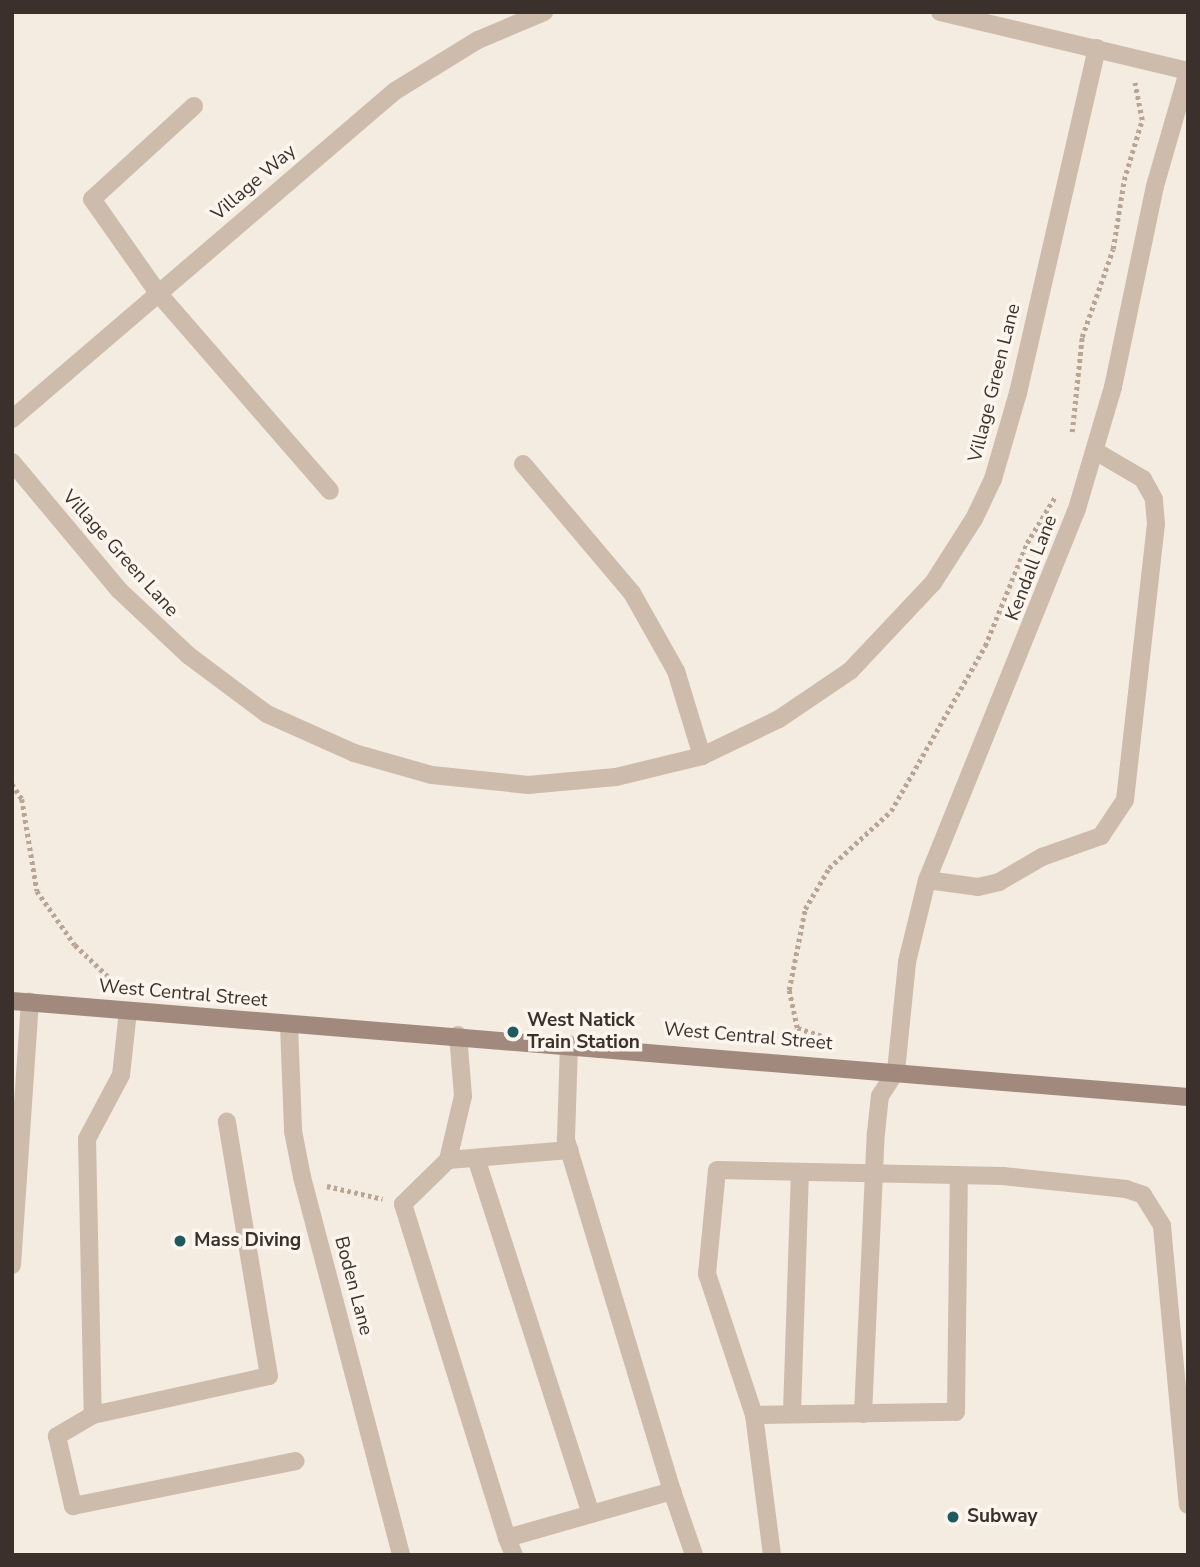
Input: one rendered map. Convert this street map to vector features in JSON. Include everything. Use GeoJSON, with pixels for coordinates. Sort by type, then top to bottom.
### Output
{"type":"FeatureCollection","features":[{"type":"Feature","properties":{"kind":"main road","name":"West Central Street"},"geometry":{"type":"LineString","coordinates":[[21,1001],[1188,1097]]}},
{"type":"Feature","properties":{"kind":"street","name":"Village Way"},"geometry":{"type":"LineString","coordinates":[[12,419],[395,92],[478,40],[544,12]]}},
{"type":"Feature","properties":{"kind":"street"},"geometry":{"type":"LineString","coordinates":[[946,13],[1188,71]]}},
{"type":"Feature","properties":{"kind":"street","name":"Village Green Lane"},"geometry":{"type":"LineString","coordinates":[[12,462],[119,590],[188,655],[267,714],[354,753],[432,775],[528,785],[616,777],[702,756],[779,719],[850,671],[933,583],[974,519],[993,479],[1018,393],[1097,48]]}},
{"type":"Feature","properties":{"kind":"street","name":"Kendall Lane"},"geometry":{"type":"LineString","coordinates":[[896,1071],[906,962],[927,880],[960,790],[1056,568],[1095,451],[1156,186],[1188,71]]}},
{"type":"Feature","properties":{"kind":"street"},"geometry":{"type":"LineString","coordinates":[[194,106],[92,199],[158,293],[330,491]]}},
{"type":"Feature","properties":{"kind":"street"},"geometry":{"type":"LineString","coordinates":[[927,880],[978,887],[999,882],[1042,857],[1101,836],[1125,800],[1156,524],[1154,499],[1143,479],[1095,451]]}},
{"type":"Feature","properties":{"kind":"street"},"geometry":{"type":"LineString","coordinates":[[523,464],[632,593],[676,671],[702,756]]}},
{"type":"Feature","properties":{"kind":"street"},"geometry":{"type":"LineString","coordinates":[[12,1265],[21,1001]]}},
{"type":"Feature","properties":{"kind":"street"},"geometry":{"type":"LineString","coordinates":[[93,1415],[87,1139],[121,1075],[128,1011]]}},
{"type":"Feature","properties":{"kind":"street","name":"Boden Lane"},"geometry":{"type":"LineString","coordinates":[[289,1024],[293,1131],[401,1555]]}},
{"type":"Feature","properties":{"kind":"street"},"geometry":{"type":"LineString","coordinates":[[458,1035],[463,1096],[448,1160],[403,1205],[511,1546],[592,1514],[672,1490]]}},
{"type":"Feature","properties":{"kind":"street"},"geometry":{"type":"LineString","coordinates":[[569,1044],[566,1139],[694,1555]]}},
{"type":"Feature","properties":{"kind":"street"},"geometry":{"type":"LineString","coordinates":[[863,1414],[880,1096],[896,1071]]}},
{"type":"Feature","properties":{"kind":"street"},"geometry":{"type":"LineString","coordinates":[[227,1121],[269,1376],[93,1415],[57,1436],[73,1506],[296,1461]]}},
{"type":"Feature","properties":{"kind":"street"},"geometry":{"type":"LineString","coordinates":[[448,1160],[570,1150]]}},
{"type":"Feature","properties":{"kind":"street"},"geometry":{"type":"LineString","coordinates":[[476,1158],[592,1514]]}},
{"type":"Feature","properties":{"kind":"street"},"geometry":{"type":"LineString","coordinates":[[772,1555],[754,1415],[707,1274],[717,1170],[958,1176],[1126,1189],[1143,1195],[1153,1205],[1162,1226],[1188,1505]]}},
{"type":"Feature","properties":{"kind":"street"},"geometry":{"type":"LineString","coordinates":[[792,1412],[800,1173]]}},
{"type":"Feature","properties":{"kind":"street"},"geometry":{"type":"LineString","coordinates":[[754,1415],[792,1412],[956,1412],[958,1176]]}},
{"type":"Feature","properties":{"kind":"path"},"geometry":{"type":"LineString","coordinates":[[1071,447],[1082,337],[1113,249],[1124,180],[1142,120],[1132,66],[1135,57]]}},
{"type":"Feature","properties":{"kind":"path"},"geometry":{"type":"LineString","coordinates":[[821,1035],[797,1028],[789,990],[806,909],[829,868],[891,811],[985,646],[1027,542],[1058,493]]}},
{"type":"Feature","properties":{"kind":"path"},"geometry":{"type":"LineString","coordinates":[[12,784],[22,799],[37,891],[75,945],[146,1013]]}},
{"type":"Feature","properties":{"kind":"path"},"geometry":{"type":"LineString","coordinates":[[307,1193],[331,1185],[403,1205]]}},
{"type":"Feature","properties":{"kind":"place","name":"West Natick Train Station"},"geometry":{"type":"Point","coordinates":[513,1032]}},
{"type":"Feature","properties":{"kind":"place","name":"Mass Diving"},"geometry":{"type":"Point","coordinates":[180,1241]}},
{"type":"Feature","properties":{"kind":"place","name":"Subway"},"geometry":{"type":"Point","coordinates":[953,1517]}}]}
